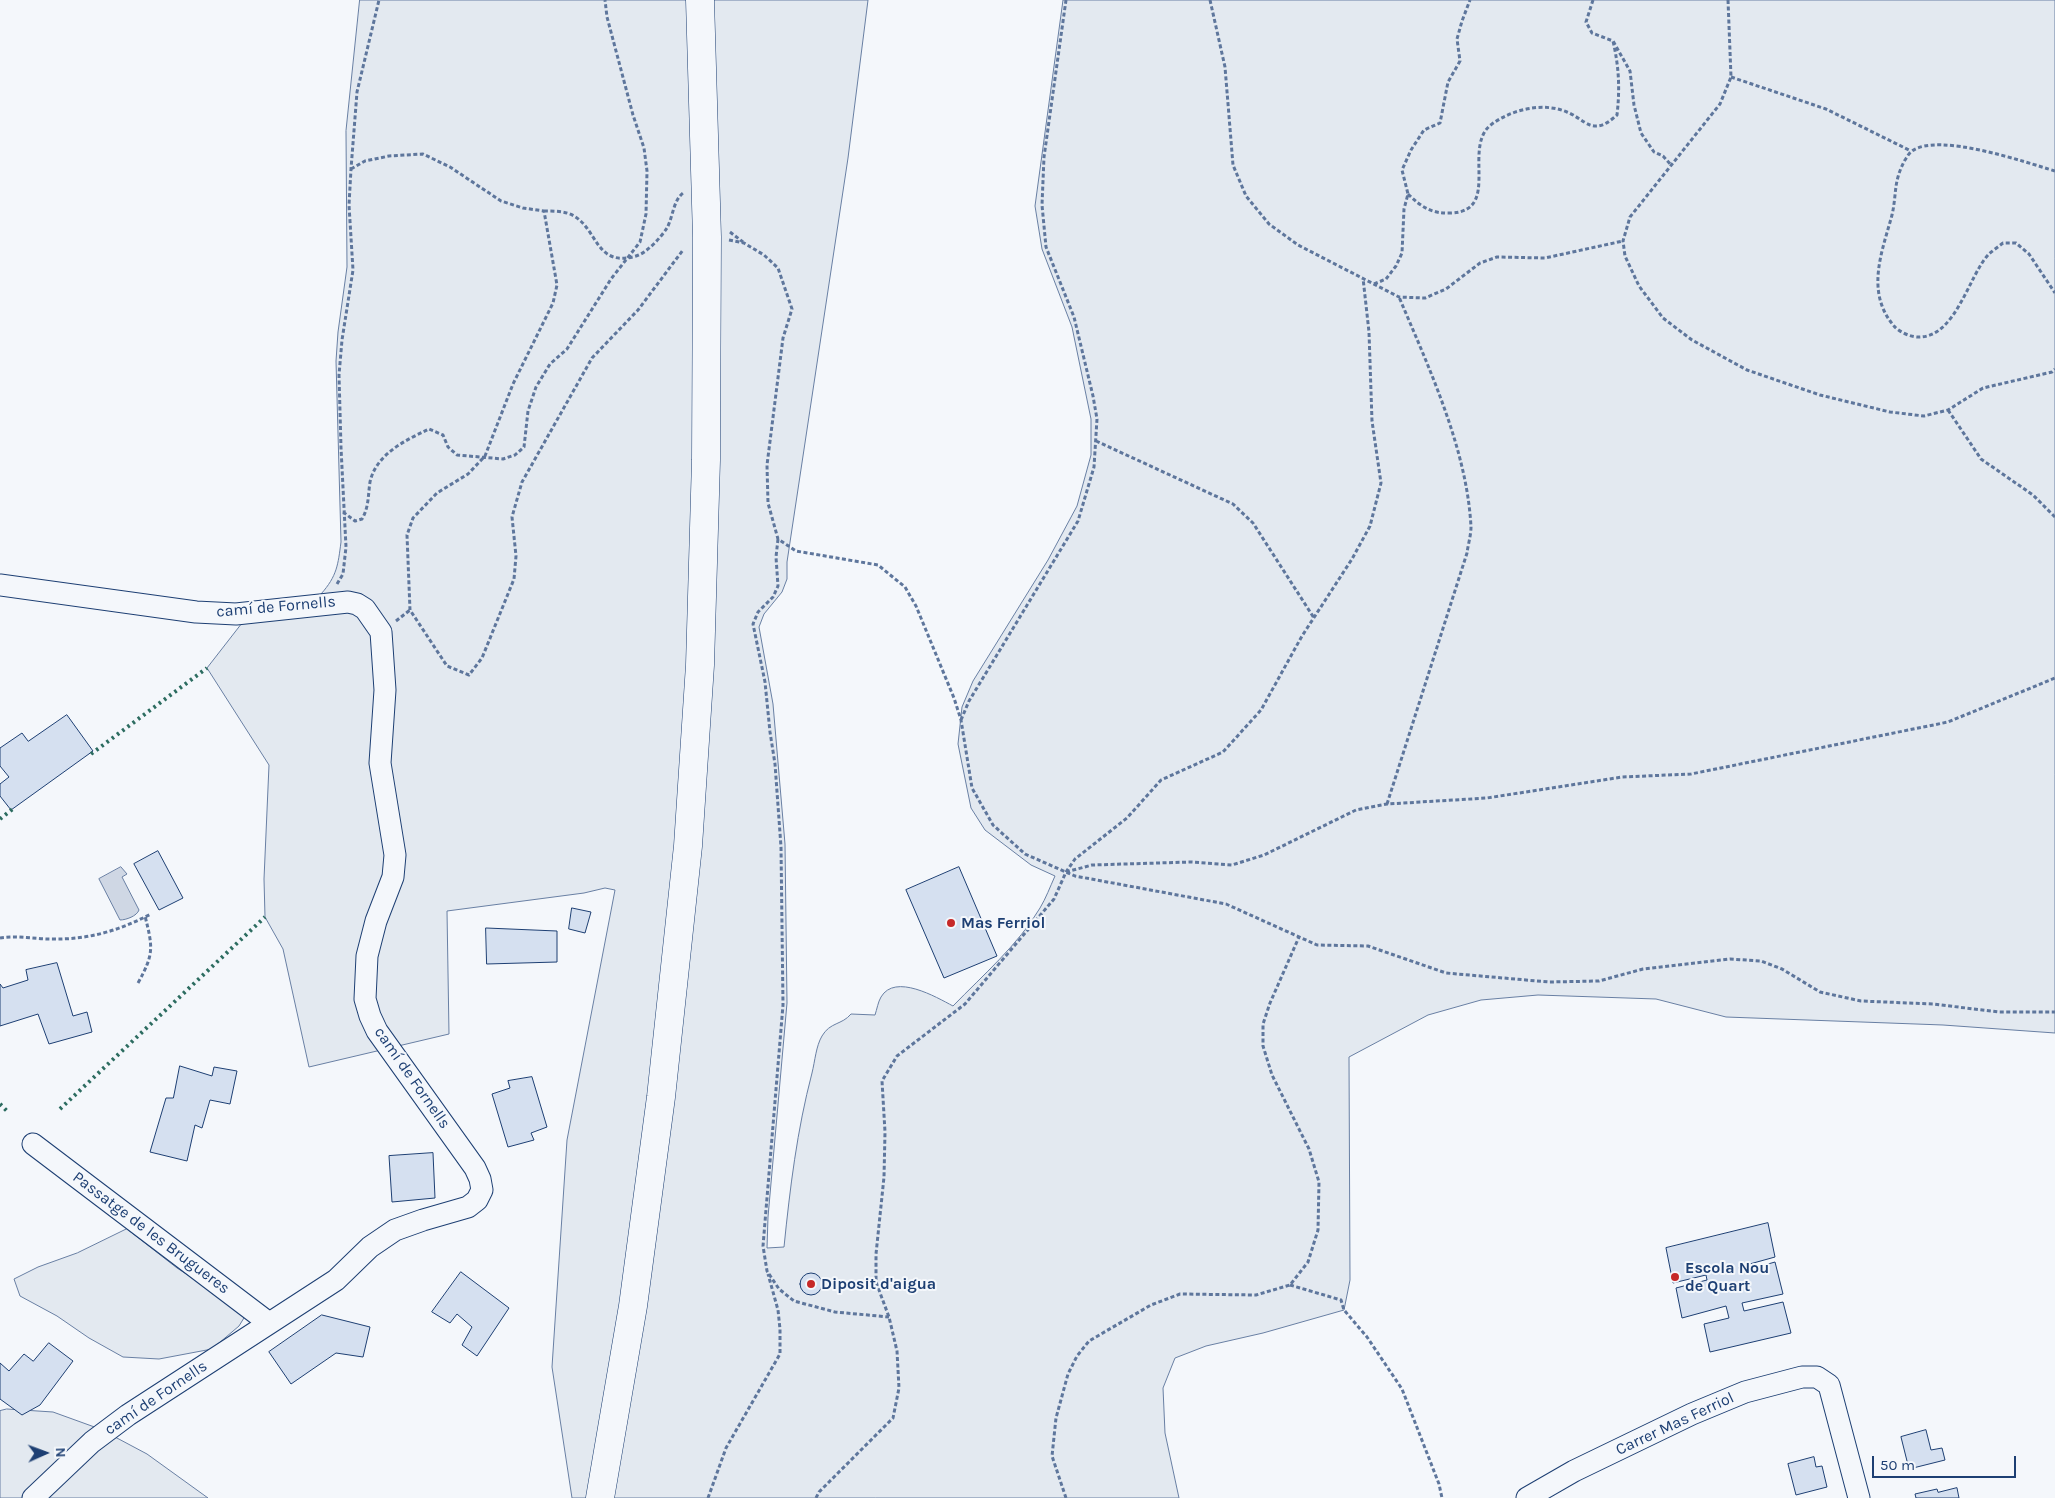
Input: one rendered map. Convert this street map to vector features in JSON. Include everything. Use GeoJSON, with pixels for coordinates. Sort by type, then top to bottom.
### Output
{"type":"FeatureCollection","features":[{"type":"Feature","properties":{"kind":"main road"},"geometry":{"type":"LineString","coordinates":[[600,1498],[638,1268],[660,1097],[688,846],[700,665],[706,460],[707,237],[700,0]]}},
{"type":"Feature","properties":{"kind":"street","name":"camí de Fornells"},"geometry":{"type":"LineString","coordinates":[[0,585],[196,612],[236,614],[348,602],[357,604],[371,615],[381,632],[385,690],[380,764],[395,855],[393,877],[376,921],[367,956],[365,999],[377,1030],[475,1168],[482,1190],[477,1200],[468,1207],[395,1230],[370,1247],[336,1280],[128,1415],[92,1442],[33,1498]]}},
{"type":"Feature","properties":{"kind":"street","name":"Passatge de les Brugueres"},"geometry":{"type":"LineString","coordinates":[[33,1144],[268,1323]]}},
{"type":"Feature","properties":{"kind":"street","name":"Carrer Mas Ferriol"},"geometry":{"type":"LineString","coordinates":[[1527,1498],[1574,1471],[1692,1414],[1745,1392],[1802,1377],[1817,1377],[1829,1385],[1859,1498]]}},
{"type":"Feature","properties":{"kind":"path"},"geometry":{"type":"LineString","coordinates":[[330,603],[334,588],[343,574],[346,547],[343,512],[339,375],[342,340],[353,270],[349,206],[357,92],[378,0]]}},
{"type":"Feature","properties":{"kind":"path"},"geometry":{"type":"LineString","coordinates":[[343,512],[355,520],[362,519],[368,510],[371,480],[375,468],[390,451],[429,429],[443,435],[448,447],[457,455],[503,459],[515,455],[524,447],[528,411],[536,387],[550,364],[568,349],[610,279],[640,242],[646,214],[647,171],[644,148],[606,17],[605,0]]}},
{"type":"Feature","properties":{"kind":"path"},"geometry":{"type":"LineString","coordinates":[[961,720],[969,701],[1078,521],[1094,467],[1097,419],[1093,396],[1074,317],[1046,247],[1042,205],[1044,156],[1066,0]]}},
{"type":"Feature","properties":{"kind":"path"},"geometry":{"type":"LineString","coordinates":[[1210,0],[1225,66],[1233,166],[1246,196],[1269,224],[1298,245],[1399,297],[1425,298],[1446,289],[1480,263],[1497,257],[1545,258],[1623,241]]}},
{"type":"Feature","properties":{"kind":"path"},"geometry":{"type":"LineString","coordinates":[[1374,284],[1386,279],[1396,266],[1402,253],[1404,208],[1408,194],[1402,170],[1411,150],[1424,130],[1440,123],[1448,82],[1460,61],[1457,39],[1470,0]]}},
{"type":"Feature","properties":{"kind":"path"},"geometry":{"type":"LineString","coordinates":[[1593,0],[1586,22],[1592,33],[1614,41],[1630,70],[1634,105],[1641,133],[1654,152],[1663,156],[1671,165]]}},
{"type":"Feature","properties":{"kind":"path"},"geometry":{"type":"LineString","coordinates":[[1728,0],[1731,77],[1720,104],[1630,217],[1623,241],[1625,256],[1639,286],[1664,318],[1692,340],[1747,370],[1820,395],[1890,412],[1924,416],[1948,410],[1983,388],[2052,372],[2055,369]]}},
{"type":"Feature","properties":{"kind":"path"},"geometry":{"type":"LineString","coordinates":[[1408,194],[1420,205],[1433,212],[1462,212],[1473,205],[1479,191],[1478,155],[1481,138],[1490,125],[1510,114],[1544,106],[1565,111],[1591,126],[1607,124],[1617,115],[1620,92],[1619,66],[1614,41]]}},
{"type":"Feature","properties":{"kind":"path"},"geometry":{"type":"LineString","coordinates":[[1731,77],[1826,109],[1911,151]]}},
{"type":"Feature","properties":{"kind":"path"},"geometry":{"type":"LineString","coordinates":[[2055,171],[1975,148],[1928,145],[1911,151],[1897,175],[1892,213],[1879,255],[1878,294],[1885,315],[1898,331],[1920,337],[1938,332],[1960,305],[1988,255],[2003,243],[2016,243],[2029,254],[2055,293]]}},
{"type":"Feature","properties":{"kind":"path"},"geometry":{"type":"LineString","coordinates":[[351,168],[366,161],[389,156],[422,154],[450,166],[501,201],[522,208],[557,211],[574,216],[588,229],[598,246],[611,256],[627,258],[638,256],[656,241],[667,227],[680,195],[687,191]]}},
{"type":"Feature","properties":{"kind":"path"},"geometry":{"type":"LineString","coordinates":[[544,211],[557,284],[553,303],[513,384],[485,456],[468,474],[437,493],[414,518],[407,535],[410,610],[447,666],[469,676],[482,658],[514,579],[516,556],[512,517],[522,482],[592,358],[638,310],[690,240],[707,237],[744,243],[764,255],[778,268],[792,309],[783,338],[767,465],[768,502],[778,538],[776,557],[778,586],[773,597],[758,612],[753,624],[765,682],[775,764],[781,847],[783,1005],[763,1246],[767,1271],[778,1310],[780,1354],[726,1448],[708,1498]]}},
{"type":"Feature","properties":{"kind":"path"},"geometry":{"type":"LineString","coordinates":[[816,1498],[818,1492],[893,1418],[900,1388],[897,1351],[889,1317],[876,1282],[876,1254],[884,1177],[885,1132],[882,1081],[897,1056],[965,1004],[1054,899],[1066,872],[1076,858],[1127,818],[1160,780],[1223,752],[1261,710],[1314,618],[1352,559],[1370,526],[1381,483],[1372,421],[1369,332],[1363,278]]}},
{"type":"Feature","properties":{"kind":"path"},"geometry":{"type":"LineString","coordinates":[[1387,804],[1467,553],[1471,528],[1464,475],[1439,394],[1399,297]]}},
{"type":"Feature","properties":{"kind":"path"},"geometry":{"type":"LineString","coordinates":[[1948,410],[1981,460],[2033,495],[2055,517]]}},
{"type":"Feature","properties":{"kind":"path"},"geometry":{"type":"LineString","coordinates":[[1096,441],[1233,504],[1252,523],[1314,618]]}},
{"type":"Feature","properties":{"kind":"path"},"geometry":{"type":"LineString","coordinates":[[778,538],[796,551],[878,565],[904,586],[916,606],[961,720],[972,788],[993,825],[1025,854],[1074,876],[1226,904],[1317,945],[1368,946],[1446,973],[1548,982],[1600,981],[1643,969],[1730,959],[1761,961],[1782,969],[1820,992],[1861,1001],[1933,1004],[2000,1012],[2055,1012]]}},
{"type":"Feature","properties":{"kind":"path"},"geometry":{"type":"LineString","coordinates":[[1066,872],[1092,865],[1191,862],[1232,865],[1264,855],[1356,810],[1387,804],[1487,798],[1622,777],[1691,774],[1948,722],[2055,678]]}},
{"type":"Feature","properties":{"kind":"path"},"geometry":{"type":"LineString","coordinates":[[0,938],[63,939],[90,937],[125,927],[151,914]]}},
{"type":"Feature","properties":{"kind":"path"},"geometry":{"type":"LineString","coordinates":[[138,983],[148,965],[151,953],[151,941],[145,916]]}},
{"type":"Feature","properties":{"kind":"path"},"geometry":{"type":"LineString","coordinates":[[1290,1285],[1308,1262],[1318,1230],[1319,1182],[1309,1150],[1272,1075],[1263,1046],[1263,1024],[1270,1003],[1299,937]]}},
{"type":"Feature","properties":{"kind":"path"},"geometry":{"type":"LineString","coordinates":[[767,1271],[779,1289],[794,1301],[835,1312],[889,1317]]}},
{"type":"Feature","properties":{"kind":"path"},"geometry":{"type":"LineString","coordinates":[[1066,1498],[1052,1456],[1056,1418],[1068,1374],[1076,1356],[1089,1341],[1151,1306],[1180,1294],[1256,1295],[1290,1285],[1341,1300],[1344,1310],[1367,1337],[1402,1389],[1439,1484],[1442,1498]]}},
{"type":"Feature","properties":{"kind":"shaded area"},"geometry":{"type":"Polygon","coordinates":[[[360,0],[868,0],[848,158],[787,562],[787,579],[782,592],[764,614],[759,627],[773,704],[785,844],[787,1003],[768,1217],[767,1248],[784,1247],[802,1116],[817,1049],[825,1031],[851,1014],[875,1015],[881,997],[887,990],[896,987],[916,989],[953,1006],[1021,935],[1040,908],[1055,876],[1031,865],[985,830],[971,808],[958,744],[962,707],[973,681],[1048,560],[1077,506],[1091,455],[1091,419],[1072,327],[1042,249],[1035,206],[1063,0],[2055,0],[2055,1033],[1943,1025],[1726,1017],[1656,999],[1538,995],[1481,1000],[1428,1015],[1349,1057],[1350,1280],[1344,1310],[1263,1333],[1206,1346],[1175,1358],[1163,1388],[1165,1433],[1179,1498],[572,1498],[552,1367],[567,1140],[615,890],[605,888],[584,893],[447,911],[449,1034],[309,1067],[283,949],[265,917],[264,879],[269,765],[207,668],[242,623],[324,614],[321,594],[334,576],[338,564],[341,542],[336,361],[347,267],[346,131],[360,0]]]}},
{"type":"Feature","properties":{"kind":"shaded area"},"geometry":{"type":"Polygon","coordinates":[[[121,867],[127,874],[122,877],[139,910],[131,917],[120,920],[99,879],[121,867]]]}},
{"type":"Feature","properties":{"kind":"shaded area"},"geometry":{"type":"Polygon","coordinates":[[[127,1229],[177,1268],[247,1313],[239,1326],[212,1349],[159,1359],[123,1357],[89,1338],[57,1316],[20,1296],[14,1279],[38,1267],[77,1253],[127,1229]]]}},
{"type":"Feature","properties":{"kind":"shaded area"},"geometry":{"type":"Polygon","coordinates":[[[7,1409],[53,1412],[100,1429],[147,1454],[208,1498],[0,1498],[0,1411],[7,1409]]]}},
{"type":"Feature","properties":{"kind":"building"},"geometry":{"type":"Polygon","coordinates":[[[67,715],[93,751],[11,810],[0,796],[0,784],[9,777],[0,766],[0,748],[22,733],[28,741],[67,715]]]}},
{"type":"Feature","properties":{"kind":"building"},"geometry":{"type":"Polygon","coordinates":[[[158,851],[183,898],[159,910],[134,864],[158,851]]]}},
{"type":"Feature","properties":{"kind":"building","name":"Mas Ferriol"},"geometry":{"type":"Polygon","coordinates":[[[959,867],[997,956],[944,978],[906,890],[959,867]]]}},
{"type":"Feature","properties":{"kind":"building"},"geometry":{"type":"Polygon","coordinates":[[[572,908],[591,912],[585,933],[569,929],[572,908]]]}},
{"type":"Feature","properties":{"kind":"building"},"geometry":{"type":"Polygon","coordinates":[[[486,928],[557,931],[557,962],[487,964],[486,928]]]}},
{"type":"Feature","properties":{"kind":"building"},"geometry":{"type":"Polygon","coordinates":[[[57,963],[73,1016],[87,1012],[92,1032],[49,1044],[38,1014],[0,1026],[0,984],[3,988],[28,980],[26,970],[57,963]]]}},
{"type":"Feature","properties":{"kind":"building"},"geometry":{"type":"Polygon","coordinates":[[[180,1066],[212,1076],[214,1067],[237,1071],[230,1104],[210,1100],[202,1128],[195,1125],[187,1161],[150,1152],[166,1098],[173,1098],[180,1066]]]}},
{"type":"Feature","properties":{"kind":"building"},"geometry":{"type":"Polygon","coordinates":[[[532,1077],[547,1127],[531,1133],[534,1140],[508,1147],[492,1094],[510,1088],[508,1081],[532,1077]]]}},
{"type":"Feature","properties":{"kind":"building"},"geometry":{"type":"Polygon","coordinates":[[[433,1153],[435,1198],[392,1202],[389,1156],[433,1153]]]}},
{"type":"Feature","properties":{"kind":"building"},"geometry":{"type":"Polygon","coordinates":[[[1768,1223],[1775,1257],[1739,1267],[1740,1272],[1775,1262],[1783,1294],[1742,1303],[1744,1311],[1783,1302],[1791,1333],[1710,1352],[1704,1324],[1729,1318],[1726,1306],[1682,1318],[1676,1288],[1707,1280],[1706,1275],[1673,1283],[1666,1248],[1768,1223]]]}},
{"type":"Feature","properties":{"kind":"building"},"geometry":{"type":"Polygon","coordinates":[[[461,1272],[509,1308],[477,1356],[462,1345],[472,1327],[457,1314],[450,1323],[432,1312],[461,1272]]]}},
{"type":"Feature","properties":{"kind":"building","name":"Diposit d'aigua"},"geometry":{"type":"Polygon","coordinates":[[[811,1273],[821,1280],[822,1284],[815,1294],[811,1295],[801,1288],[800,1284],[807,1274],[811,1273]]]}},
{"type":"Feature","properties":{"kind":"building"},"geometry":{"type":"Polygon","coordinates":[[[322,1315],[370,1327],[363,1357],[336,1353],[291,1384],[269,1352],[322,1315]]]}},
{"type":"Feature","properties":{"kind":"building"},"geometry":{"type":"Polygon","coordinates":[[[49,1343],[73,1361],[40,1405],[22,1415],[0,1399],[0,1363],[9,1371],[24,1354],[33,1361],[49,1343]]]}},
{"type":"Feature","properties":{"kind":"building"},"geometry":{"type":"Polygon","coordinates":[[[1926,1430],[1931,1450],[1942,1448],[1945,1460],[1909,1469],[1901,1437],[1926,1430]]]}},
{"type":"Feature","properties":{"kind":"building"},"geometry":{"type":"Polygon","coordinates":[[[1814,1457],[1816,1467],[1822,1466],[1827,1487],[1796,1495],[1788,1464],[1814,1457]]]}},
{"type":"Feature","properties":{"kind":"building"},"geometry":{"type":"Polygon","coordinates":[[[1957,1488],[1959,1498],[1916,1498],[1915,1494],[1937,1489],[1938,1492],[1957,1488]]]}},
{"type":"Feature","properties":{"kind":"hedge"},"geometry":{"type":"LineString","coordinates":[[91,754],[207,668]]}},
{"type":"Feature","properties":{"kind":"hedge"},"geometry":{"type":"LineString","coordinates":[[0,819],[14,808]]}},
{"type":"Feature","properties":{"kind":"hedge"},"geometry":{"type":"LineString","coordinates":[[60,1109],[265,917]]}},
{"type":"Feature","properties":{"kind":"hedge"},"geometry":{"type":"LineString","coordinates":[[0,1104],[9,1113]]}},
{"type":"Feature","properties":{"kind":"place","name":"Mas Ferriol"},"geometry":{"type":"Point","coordinates":[951,923]}},
{"type":"Feature","properties":{"kind":"place","name":"Escola Nou de Quart"},"geometry":{"type":"Point","coordinates":[1675,1277]}},
{"type":"Feature","properties":{"kind":"place","name":"Diposit d'aigua"},"geometry":{"type":"Point","coordinates":[811,1284]}}]}
